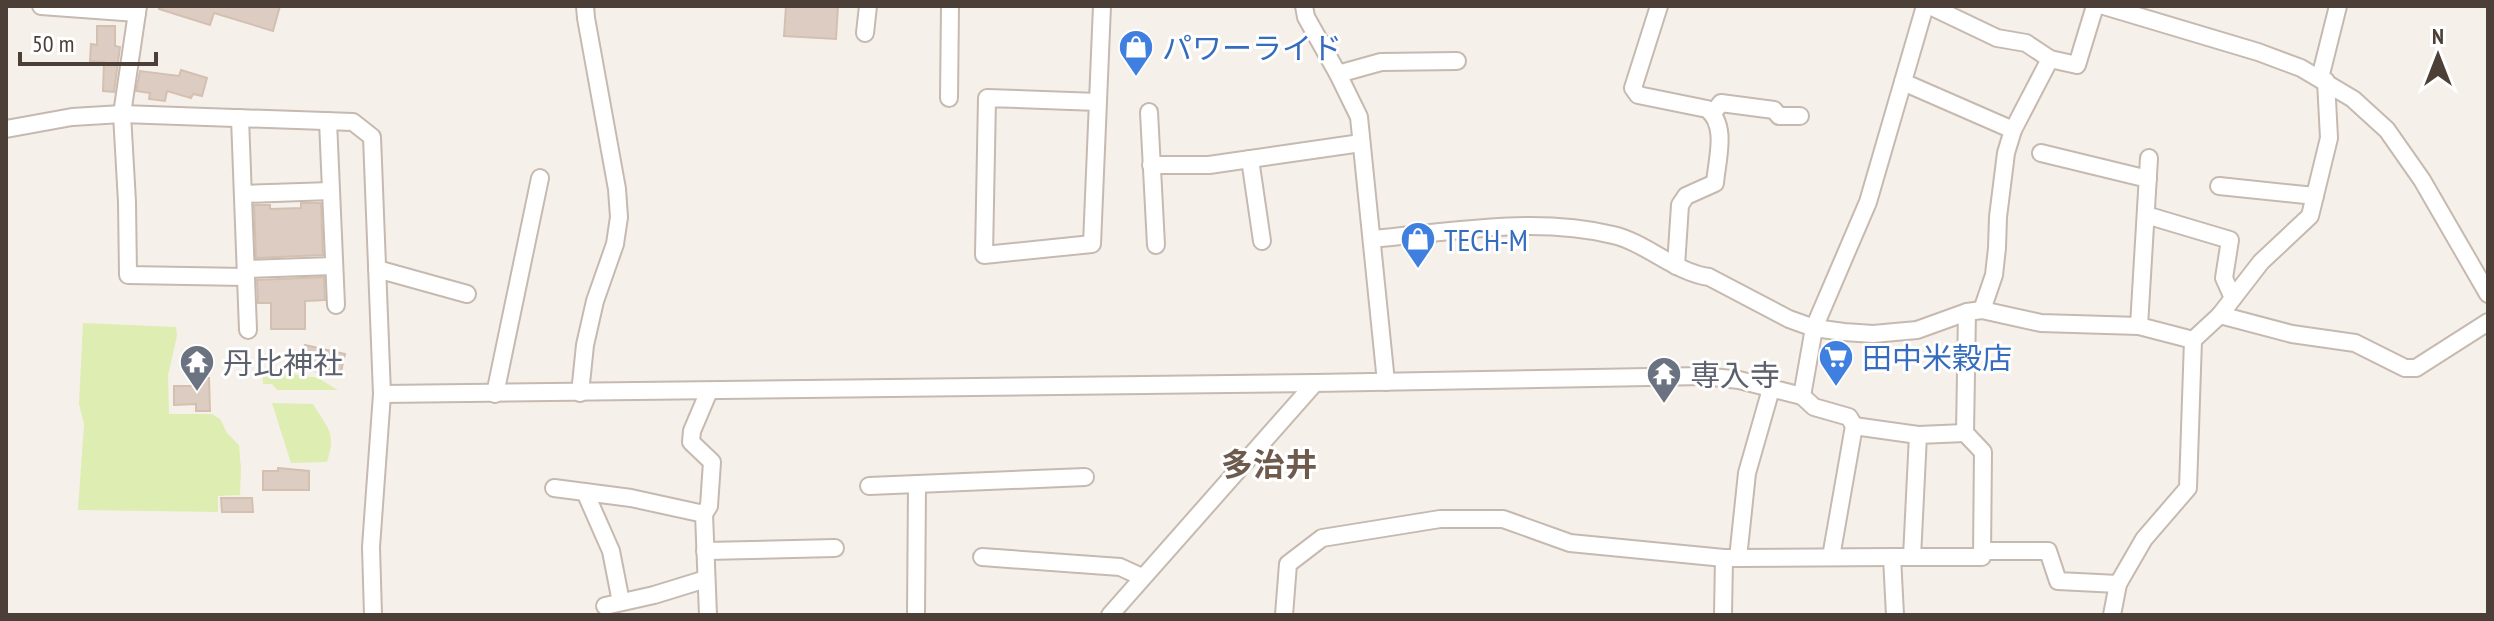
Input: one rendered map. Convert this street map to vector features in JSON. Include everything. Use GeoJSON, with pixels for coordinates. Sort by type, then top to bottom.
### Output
{"type":"FeatureCollection","features":[{"type":"Feature","properties":{"kind":"street"},"geometry":{"type":"LineString","coordinates":[[41,6],[138,9],[122,114],[128,275],[246,273],[333,266]]}},
{"type":"Feature","properties":{"kind":"street"},"geometry":{"type":"LineString","coordinates":[[580,393],[585,345],[595,301],[615,244],[619,217],[617,189],[585,6]]}},
{"type":"Feature","properties":{"kind":"street"},"geometry":{"type":"LineString","coordinates":[[865,33],[868,6]]}},
{"type":"Feature","properties":{"kind":"street"},"geometry":{"type":"LineString","coordinates":[[949,98],[950,6]]}},
{"type":"Feature","properties":{"kind":"street"},"geometry":{"type":"LineString","coordinates":[[1098,102],[987,98],[984,255],[1092,244],[1098,102],[1102,6]]}},
{"type":"Feature","properties":{"kind":"street"},"geometry":{"type":"LineString","coordinates":[[1304,6],[1306,17],[1359,117],[1386,382]]}},
{"type":"Feature","properties":{"kind":"street"},"geometry":{"type":"LineString","coordinates":[[1659,6],[1633,88],[1638,95],[1707,109],[1713,113],[1720,129],[1715,183],[1686,196],[1680,205],[1676,266]]}},
{"type":"Feature","properties":{"kind":"street"},"geometry":{"type":"LineString","coordinates":[[1802,396],[1814,328],[1868,202],[1928,6],[1997,38],[2026,43],[2050,59],[2077,65],[2095,6]]}},
{"type":"Feature","properties":{"kind":"street"},"geometry":{"type":"LineString","coordinates":[[2104,6],[2258,52],[2323,80],[2353,99],[2387,130],[2422,180],[2488,294]]}},
{"type":"Feature","properties":{"kind":"street"},"geometry":{"type":"LineString","coordinates":[[2112,615],[2118,584],[2144,539],[2188,488],[2193,340],[2220,315],[2261,262],[2310,216],[2329,138],[2323,80],[2338,6]]}},
{"type":"Feature","properties":{"kind":"street"},"geometry":{"type":"LineString","coordinates":[[1284,615],[1288,564],[1322,538],[1440,519],[1503,519],[1570,543],[1731,558],[1982,557],[1983,452],[1965,433],[1975,311],[1994,275],[2006,153],[2013,130],[2050,59]]}},
{"type":"Feature","properties":{"kind":"street"},"geometry":{"type":"LineString","coordinates":[[1338,74],[1381,62],[1457,61]]}},
{"type":"Feature","properties":{"kind":"street"},"geometry":{"type":"LineString","coordinates":[[1903,82],[2013,130]]}},
{"type":"Feature","properties":{"kind":"street"},"geometry":{"type":"LineString","coordinates":[[1713,113],[1721,103],[1774,110],[1779,116],[1800,116]]}},
{"type":"Feature","properties":{"kind":"street"},"geometry":{"type":"LineString","coordinates":[[1149,112],[1156,245]]}},
{"type":"Feature","properties":{"kind":"street"},"geometry":{"type":"LineString","coordinates":[[6,129],[72,117],[122,114],[353,122],[372,137],[382,394],[371,547],[373,615]]}},
{"type":"Feature","properties":{"kind":"street"},"geometry":{"type":"LineString","coordinates":[[240,118],[248,330]]}},
{"type":"Feature","properties":{"kind":"street"},"geometry":{"type":"LineString","coordinates":[[328,121],[336,305]]}},
{"type":"Feature","properties":{"kind":"street"},"geometry":{"type":"LineString","coordinates":[[1151,165],[1209,165],[1361,143]]}},
{"type":"Feature","properties":{"kind":"street"},"geometry":{"type":"LineString","coordinates":[[2041,153],[2148,179]]}},
{"type":"Feature","properties":{"kind":"street"},"geometry":{"type":"LineString","coordinates":[[2139,326],[2149,158]]}},
{"type":"Feature","properties":{"kind":"street"},"geometry":{"type":"LineString","coordinates":[[1250,159],[1262,241]]}},
{"type":"Feature","properties":{"kind":"street"},"geometry":{"type":"LineString","coordinates":[[495,394],[540,178]]}},
{"type":"Feature","properties":{"kind":"street"},"geometry":{"type":"LineString","coordinates":[[2219,186],[2315,196]]}},
{"type":"Feature","properties":{"kind":"street"},"geometry":{"type":"LineString","coordinates":[[243,194],[331,191]]}},
{"type":"Feature","properties":{"kind":"street"},"geometry":{"type":"LineString","coordinates":[[2146,215],[2230,240],[2224,278],[2233,298]]}},
{"type":"Feature","properties":{"kind":"street"},"geometry":{"type":"LineString","coordinates":[[1372,239],[1521,226],[1581,228],[1618,236],[1695,275],[1709,277],[1789,319],[1814,328],[1873,334],[1917,330],[1975,311],[2041,323],[2139,326],[2193,340]]}},
{"type":"Feature","properties":{"kind":"street"},"geometry":{"type":"LineString","coordinates":[[377,269],[467,294]]}},
{"type":"Feature","properties":{"kind":"street"},"geometry":{"type":"LineString","coordinates":[[2220,315],[2292,334],[2355,343],[2405,368],[2416,368],[2488,322]]}},
{"type":"Feature","properties":{"kind":"street"},"geometry":{"type":"LineString","coordinates":[[382,394],[1704,376],[1739,380],[1802,396],[1814,407],[1849,417],[1854,426],[1831,557]]}},
{"type":"Feature","properties":{"kind":"street"},"geometry":{"type":"LineString","coordinates":[[1110,615],[1315,383]]}},
{"type":"Feature","properties":{"kind":"street"},"geometry":{"type":"LineString","coordinates":[[1723,615],[1747,473],[1771,389]]}},
{"type":"Feature","properties":{"kind":"street"},"geometry":{"type":"LineString","coordinates":[[708,615],[704,514],[709,506],[712,462],[691,442],[692,431],[709,391]]}},
{"type":"Feature","properties":{"kind":"street"},"geometry":{"type":"LineString","coordinates":[[1854,426],[1918,435],[1965,433]]}},
{"type":"Feature","properties":{"kind":"street"},"geometry":{"type":"LineString","coordinates":[[1912,557],[1918,435]]}},
{"type":"Feature","properties":{"kind":"street"},"geometry":{"type":"LineString","coordinates":[[869,486],[1085,477]]}},
{"type":"Feature","properties":{"kind":"street"},"geometry":{"type":"LineString","coordinates":[[916,615],[917,486]]}},
{"type":"Feature","properties":{"kind":"street"},"geometry":{"type":"LineString","coordinates":[[554,488],[631,498],[704,514]]}},
{"type":"Feature","properties":{"kind":"street"},"geometry":{"type":"LineString","coordinates":[[585,492],[611,551],[613,604],[706,579]]}},
{"type":"Feature","properties":{"kind":"street"},"geometry":{"type":"LineString","coordinates":[[705,551],[835,548]]}},
{"type":"Feature","properties":{"kind":"street"},"geometry":{"type":"LineString","coordinates":[[1982,551],[2048,551],[2058,581],[2118,584]]}},
{"type":"Feature","properties":{"kind":"street"},"geometry":{"type":"LineString","coordinates":[[982,557],[1120,567],[1142,577]]}},
{"type":"Feature","properties":{"kind":"street"},"geometry":{"type":"LineString","coordinates":[[1892,557],[1895,615]]}},
{"type":"Feature","properties":{"kind":"green space"},"geometry":{"type":"Polygon","coordinates":[[[83,323],[176,327],[177,336],[168,375],[169,414],[212,414],[220,419],[227,433],[239,445],[240,495],[218,496],[218,512],[78,510],[84,424],[79,404],[83,323]]]}},
{"type":"Feature","properties":{"kind":"green space"},"geometry":{"type":"Polygon","coordinates":[[[267,370],[318,378],[338,390],[277,390],[272,384],[263,384],[263,375],[267,370]]]}},
{"type":"Feature","properties":{"kind":"green space"},"geometry":{"type":"Polygon","coordinates":[[[272,403],[313,404],[331,437],[327,462],[291,463],[272,403]]]}},
{"type":"Feature","properties":{"kind":"building"},"geometry":{"type":"Polygon","coordinates":[[[159,6],[280,6],[273,31],[214,13],[210,25],[159,9],[159,6]]]}},
{"type":"Feature","properties":{"kind":"building"},"geometry":{"type":"Polygon","coordinates":[[[786,6],[838,6],[836,39],[784,36],[786,6]]]}},
{"type":"Feature","properties":{"kind":"building"},"geometry":{"type":"Polygon","coordinates":[[[97,26],[115,26],[115,46],[120,47],[114,92],[103,91],[104,62],[90,61],[91,44],[97,45],[97,26]]]}},
{"type":"Feature","properties":{"kind":"building"},"geometry":{"type":"Polygon","coordinates":[[[181,70],[207,78],[202,96],[193,94],[191,98],[167,91],[165,101],[149,99],[150,93],[136,91],[140,71],[179,76],[181,70]]]}},
{"type":"Feature","properties":{"kind":"building"},"geometry":{"type":"Polygon","coordinates":[[[301,203],[321,203],[323,255],[256,258],[254,205],[270,205],[270,209],[301,208],[301,203]]]}},
{"type":"Feature","properties":{"kind":"building"},"geometry":{"type":"Polygon","coordinates":[[[324,277],[325,300],[305,301],[305,329],[271,329],[271,303],[258,303],[257,280],[324,277]]]}},
{"type":"Feature","properties":{"kind":"building"},"geometry":{"type":"Polygon","coordinates":[[[305,345],[345,354],[340,376],[300,368],[305,345]]]}},
{"type":"Feature","properties":{"kind":"building"},"geometry":{"type":"Polygon","coordinates":[[[195,378],[209,378],[210,411],[196,411],[196,404],[174,405],[174,386],[195,386],[195,378]]]}},
{"type":"Feature","properties":{"kind":"building"},"geometry":{"type":"Polygon","coordinates":[[[278,468],[309,471],[309,490],[263,490],[263,471],[278,471],[278,468]]]}},
{"type":"Feature","properties":{"kind":"building"},"geometry":{"type":"Polygon","coordinates":[[[221,498],[252,498],[253,512],[222,512],[221,498]]]}},
{"type":"Feature","properties":{"kind":"place","name":"パワーライド"},"geometry":{"type":"Point","coordinates":[1136,78]}},
{"type":"Feature","properties":{"kind":"place","name":"TECH-M"},"geometry":{"type":"Point","coordinates":[1418,270]}},
{"type":"Feature","properties":{"kind":"place","name":"田中米穀店"},"geometry":{"type":"Point","coordinates":[1836,388]}},
{"type":"Feature","properties":{"kind":"place","name":"丹比神社"},"geometry":{"type":"Point","coordinates":[197,393]}},
{"type":"Feature","properties":{"kind":"place","name":"専入寺"},"geometry":{"type":"Point","coordinates":[1664,405]}},
{"type":"Feature","properties":{"kind":"district","name":"多治井"},"geometry":{"type":"Point","coordinates":[1269,464]}}]}
